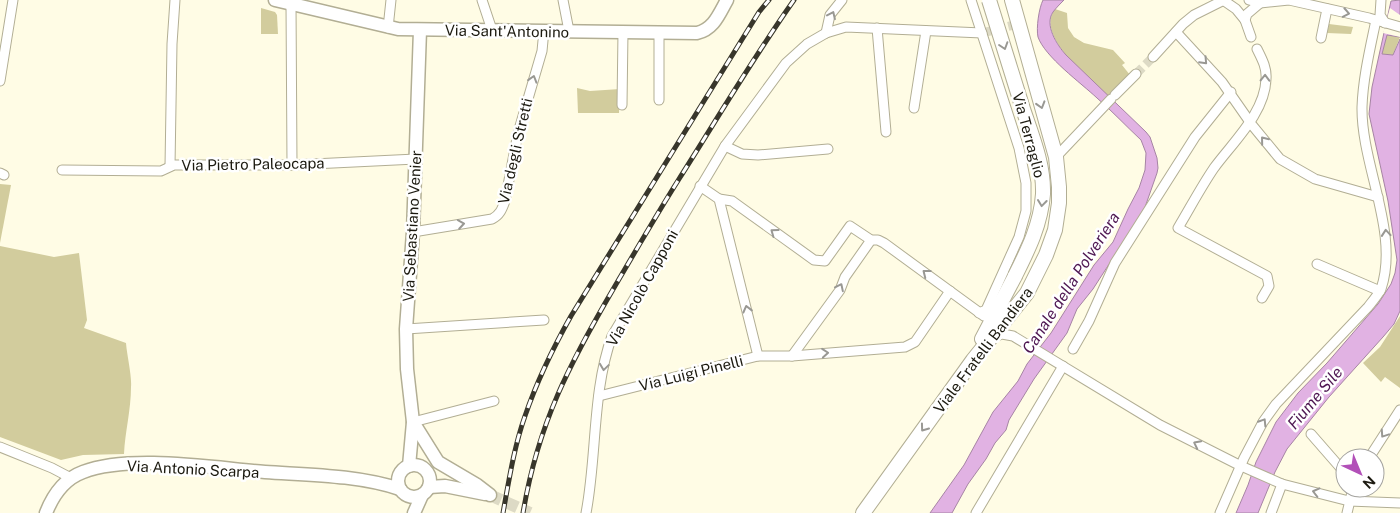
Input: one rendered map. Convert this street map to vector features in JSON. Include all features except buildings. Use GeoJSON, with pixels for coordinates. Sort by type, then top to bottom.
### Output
{"type":"FeatureCollection","features":[{"type":"Feature","properties":{"kind":"main road","name":"Via Terraglio"},"geometry":{"type":"LineString","coordinates":[[973,360],[984,334],[1005,297],[1034,237],[1039,223],[1043,194],[1037,151],[989,0]]}},
{"type":"Feature","properties":{"kind":"main road","name":"Viale Fratelli Bandiera"},"geometry":{"type":"LineString","coordinates":[[863,513],[973,360],[1027,293],[1051,243],[1059,203],[1056,157],[1012,0]]}},
{"type":"Feature","properties":{"kind":"street"},"geometry":{"type":"LineString","coordinates":[[0,81],[4,32],[13,0]]}},
{"type":"Feature","properties":{"kind":"street"},"geometry":{"type":"LineString","coordinates":[[170,166],[172,44],[175,0]]}},
{"type":"Feature","properties":{"kind":"street","name":"Via Sant'Antonino"},"geometry":{"type":"LineString","coordinates":[[275,0],[388,28],[623,32],[704,31],[712,25],[727,0]]}},
{"type":"Feature","properties":{"kind":"street"},"geometry":{"type":"LineString","coordinates":[[388,28],[391,0]]}},
{"type":"Feature","properties":{"kind":"street"},"geometry":{"type":"LineString","coordinates":[[482,0],[492,30]]}},
{"type":"Feature","properties":{"kind":"street"},"geometry":{"type":"LineString","coordinates":[[564,0],[569,31]]}},
{"type":"Feature","properties":{"kind":"street"},"geometry":{"type":"LineString","coordinates":[[826,33],[830,15],[842,0]]}},
{"type":"Feature","properties":{"kind":"street","name":"Viale Fratelli Bandiera"},"geometry":{"type":"LineString","coordinates":[[971,0],[1016,136],[1024,165],[1027,198],[1023,224],[986,310],[979,313]]}},
{"type":"Feature","properties":{"kind":"street"},"geometry":{"type":"LineString","coordinates":[[1153,57],[1194,15],[1224,0],[1236,9],[1245,22],[1251,37]]}},
{"type":"Feature","properties":{"kind":"street"},"geometry":{"type":"LineString","coordinates":[[1248,0],[1260,3],[1289,0],[1400,27]]}},
{"type":"Feature","properties":{"kind":"street"},"geometry":{"type":"LineString","coordinates":[[1382,0],[1381,18],[1386,24]]}},
{"type":"Feature","properties":{"kind":"street"},"geometry":{"type":"LineString","coordinates":[[1245,22],[1248,14],[1260,3]]}},
{"type":"Feature","properties":{"kind":"street"},"geometry":{"type":"LineString","coordinates":[[292,4],[292,165]]}},
{"type":"Feature","properties":{"kind":"street"},"geometry":{"type":"LineString","coordinates":[[1321,38],[1327,10]]}},
{"type":"Feature","properties":{"kind":"street"},"geometry":{"type":"LineString","coordinates":[[1372,19],[1380,11]]}},
{"type":"Feature","properties":{"kind":"street"},"geometry":{"type":"LineString","coordinates":[[1220,513],[1263,422],[1276,404],[1368,307],[1380,291],[1385,277],[1386,243],[1384,222],[1368,152],[1362,108],[1372,19]]}},
{"type":"Feature","properties":{"kind":"street"},"geometry":{"type":"LineString","coordinates":[[982,34],[846,26],[826,33],[807,44],[786,63],[725,146],[700,186],[720,199],[732,202],[814,260],[825,261],[850,226],[871,240],[884,242],[979,313],[988,317],[994,317]]}},
{"type":"Feature","properties":{"kind":"street"},"geometry":{"type":"LineString","coordinates":[[877,28],[886,132]]}},
{"type":"Feature","properties":{"kind":"street","name":"Via Sebastiano Venier"},"geometry":{"type":"LineString","coordinates":[[420,30],[413,232],[406,329],[407,369],[413,422],[430,480],[426,491]]}},
{"type":"Feature","properties":{"kind":"street","name":"Via degli Stretti"},"geometry":{"type":"LineString","coordinates":[[413,232],[492,219],[498,216],[505,201],[518,133],[542,51],[544,30]]}},
{"type":"Feature","properties":{"kind":"street"},"geometry":{"type":"LineString","coordinates":[[914,108],[926,31]]}},
{"type":"Feature","properties":{"kind":"street"},"geometry":{"type":"LineString","coordinates":[[622,105],[623,32]]}},
{"type":"Feature","properties":{"kind":"street"},"geometry":{"type":"LineString","coordinates":[[659,32],[659,100]]}},
{"type":"Feature","properties":{"kind":"street"},"geometry":{"type":"LineString","coordinates":[[1176,32],[1207,64],[1230,92],[1280,159],[1316,179],[1378,197]]}},
{"type":"Feature","properties":{"kind":"street"},"geometry":{"type":"LineString","coordinates":[[1257,49],[1265,67],[1266,78],[1258,107],[1250,121],[1213,170],[1178,228],[1266,276],[1269,286],[1262,298]]}},
{"type":"Feature","properties":{"kind":"street"},"geometry":{"type":"LineString","coordinates":[[1056,157],[1136,74]]}},
{"type":"Feature","properties":{"kind":"street"},"geometry":{"type":"LineString","coordinates":[[1073,349],[1089,321],[1116,263],[1207,120],[1230,92]]}},
{"type":"Feature","properties":{"kind":"street"},"geometry":{"type":"LineString","coordinates":[[725,146],[742,154],[758,155],[828,149]]}},
{"type":"Feature","properties":{"kind":"street","name":"Via Pietro Paleocapa"},"geometry":{"type":"LineString","coordinates":[[62,170],[161,171],[170,166],[292,165],[416,159]]}},
{"type":"Feature","properties":{"kind":"street","name":"Via Nicolò Capponi"},"geometry":{"type":"LineString","coordinates":[[600,396],[606,353],[612,336],[700,186]]}},
{"type":"Feature","properties":{"kind":"street","name":"Via Luigi Pinelli"},"geometry":{"type":"LineString","coordinates":[[600,396],[758,356],[720,199]]}},
{"type":"Feature","properties":{"kind":"street"},"geometry":{"type":"LineString","coordinates":[[792,356],[840,290],[845,277],[871,240]]}},
{"type":"Feature","properties":{"kind":"street"},"geometry":{"type":"LineString","coordinates":[[1317,264],[1380,291]]}},
{"type":"Feature","properties":{"kind":"street"},"geometry":{"type":"LineString","coordinates":[[1000,277],[1005,297]]}},
{"type":"Feature","properties":{"kind":"street"},"geometry":{"type":"LineString","coordinates":[[758,356],[792,356],[905,347],[915,342],[950,291]]}},
{"type":"Feature","properties":{"kind":"street"},"geometry":{"type":"LineString","coordinates":[[406,329],[544,320]]}},
{"type":"Feature","properties":{"kind":"street"},"geometry":{"type":"LineString","coordinates":[[989,340],[997,335],[1009,334],[1160,425],[1241,466],[1279,482],[1349,501],[1400,503]]}},
{"type":"Feature","properties":{"kind":"street"},"geometry":{"type":"LineString","coordinates":[[976,513],[1061,365]]}},
{"type":"Feature","properties":{"kind":"street"},"geometry":{"type":"LineString","coordinates":[[586,513],[600,396]]}},
{"type":"Feature","properties":{"kind":"street"},"geometry":{"type":"LineString","coordinates":[[490,496],[477,485],[438,462],[413,422],[494,401]]}},
{"type":"Feature","properties":{"kind":"street"},"geometry":{"type":"LineString","coordinates":[[1375,448],[1400,410]]}},
{"type":"Feature","properties":{"kind":"street","name":"Via Sebastiano Venier"},"geometry":{"type":"LineString","coordinates":[[412,513],[398,483],[405,470],[413,422]]}},
{"type":"Feature","properties":{"kind":"street"},"geometry":{"type":"LineString","coordinates":[[1311,434],[1335,462]]}},
{"type":"Feature","properties":{"kind":"street"},"geometry":{"type":"LineString","coordinates":[[0,447],[52,468],[70,478]]}},
{"type":"Feature","properties":{"kind":"street","name":"Via Antonio Scarpa"},"geometry":{"type":"LineString","coordinates":[[46,513],[56,492],[70,478],[96,468],[138,464],[360,479],[403,492]]}},
{"type":"Feature","properties":{"kind":"street"},"geometry":{"type":"LineString","coordinates":[[405,470],[419,466],[426,471],[455,478],[490,496]]}},
{"type":"Feature","properties":{"kind":"street","name":"Via Antonio Scarpa"},"geometry":{"type":"LineString","coordinates":[[360,479],[405,470]]}},
{"type":"Feature","properties":{"kind":"street"},"geometry":{"type":"LineString","coordinates":[[1271,513],[1279,482]]}},
{"type":"Feature","properties":{"kind":"street"},"geometry":{"type":"LineString","coordinates":[[403,492],[412,497],[445,486],[490,496]]}},
{"type":"Feature","properties":{"kind":"street"},"geometry":{"type":"LineString","coordinates":[[412,513],[426,491]]}},
{"type":"Feature","properties":{"kind":"street"},"geometry":{"type":"LineString","coordinates":[[1347,513],[1350,498]]}},
{"type":"Feature","properties":{"kind":"shaded area"},"geometry":{"type":"Polygon","coordinates":[[[261,8],[275,12],[277,15],[278,34],[261,34],[261,8]]]}},
{"type":"Feature","properties":{"kind":"shaded area"},"geometry":{"type":"Polygon","coordinates":[[[1055,9],[1067,13],[1068,28],[1074,37],[1084,43],[1113,50],[1125,63],[1122,65],[1130,75],[1109,97],[1079,69],[1058,44],[1052,32],[1051,20],[1055,9]]]}},
{"type":"Feature","properties":{"kind":"shaded area"},"geometry":{"type":"Polygon","coordinates":[[[1329,24],[1353,27],[1351,34],[1327,33],[1329,24]]]}},
{"type":"Feature","properties":{"kind":"shaded area"},"geometry":{"type":"Polygon","coordinates":[[[1387,34],[1400,37],[1393,55],[1382,54],[1387,34]]]}},
{"type":"Feature","properties":{"kind":"shaded area"},"geometry":{"type":"Polygon","coordinates":[[[577,88],[590,91],[620,89],[619,113],[578,113],[577,88]]]}},
{"type":"Feature","properties":{"kind":"shaded area"},"geometry":{"type":"Polygon","coordinates":[[[0,184],[11,185],[0,243],[0,184]]]}},
{"type":"Feature","properties":{"kind":"shaded area"},"geometry":{"type":"Polygon","coordinates":[[[0,246],[54,257],[79,253],[87,320],[84,328],[126,343],[131,382],[124,454],[83,455],[61,460],[0,437],[0,246]]]}},
{"type":"Feature","properties":{"kind":"shaded area"},"geometry":{"type":"Polygon","coordinates":[[[1400,316],[1400,388],[1385,377],[1381,382],[1363,363],[1380,347],[1400,316]]]}},
{"type":"Feature","properties":{"kind":"water"},"geometry":{"type":"Polygon","coordinates":[[[1043,0],[1064,0],[1054,10],[1051,17],[1050,23],[1053,35],[1066,55],[1150,137],[1157,158],[1157,173],[1144,210],[1093,289],[1077,309],[1067,333],[1034,379],[1009,420],[1006,430],[995,443],[968,484],[952,513],[930,513],[964,465],[993,412],[1018,381],[1027,364],[1051,333],[1094,265],[1113,242],[1139,188],[1145,170],[1146,153],[1141,140],[1064,69],[1042,45],[1037,29],[1043,0]]]}},
{"type":"Feature","properties":{"kind":"water","name":"Fiume Sile"},"geometry":{"type":"Polygon","coordinates":[[[1400,0],[1400,37],[1387,35],[1382,54],[1393,55],[1400,39],[1400,311],[1394,324],[1329,397],[1287,449],[1258,513],[1236,513],[1256,462],[1276,422],[1298,393],[1327,363],[1378,304],[1391,284],[1395,273],[1397,260],[1388,201],[1369,114],[1372,87],[1391,1],[1400,0]]]}},
{"type":"Feature","properties":{"kind":"pier"},"geometry":{"type":"Polygon","coordinates":[[[1390,8],[1400,15],[1400,37],[1383,33],[1390,8]]]}},
{"type":"Feature","properties":{"kind":"tunnel"},"geometry":{"type":"LineString","coordinates":[[982,33],[1018,24]]}},
{"type":"Feature","properties":{"kind":"tunnel"},"geometry":{"type":"LineString","coordinates":[[1136,74],[1153,57]]}},
{"type":"Feature","properties":{"kind":"tunnel"},"geometry":{"type":"LineString","coordinates":[[490,495],[530,513]]}},
{"type":"Feature","properties":{"kind":"railway"},"geometry":{"type":"LineString","coordinates":[[503,513],[521,428],[535,390],[558,340],[759,12],[769,0]]}},
{"type":"Feature","properties":{"kind":"railway"},"geometry":{"type":"LineString","coordinates":[[523,513],[537,450],[558,395],[584,341],[671,192],[794,0]]}},
{"type":"Feature","properties":{"kind":"water label","name":"Canale della Polveriera"},"geometry":{"type":"Point","coordinates":[1071,283]}}]}
